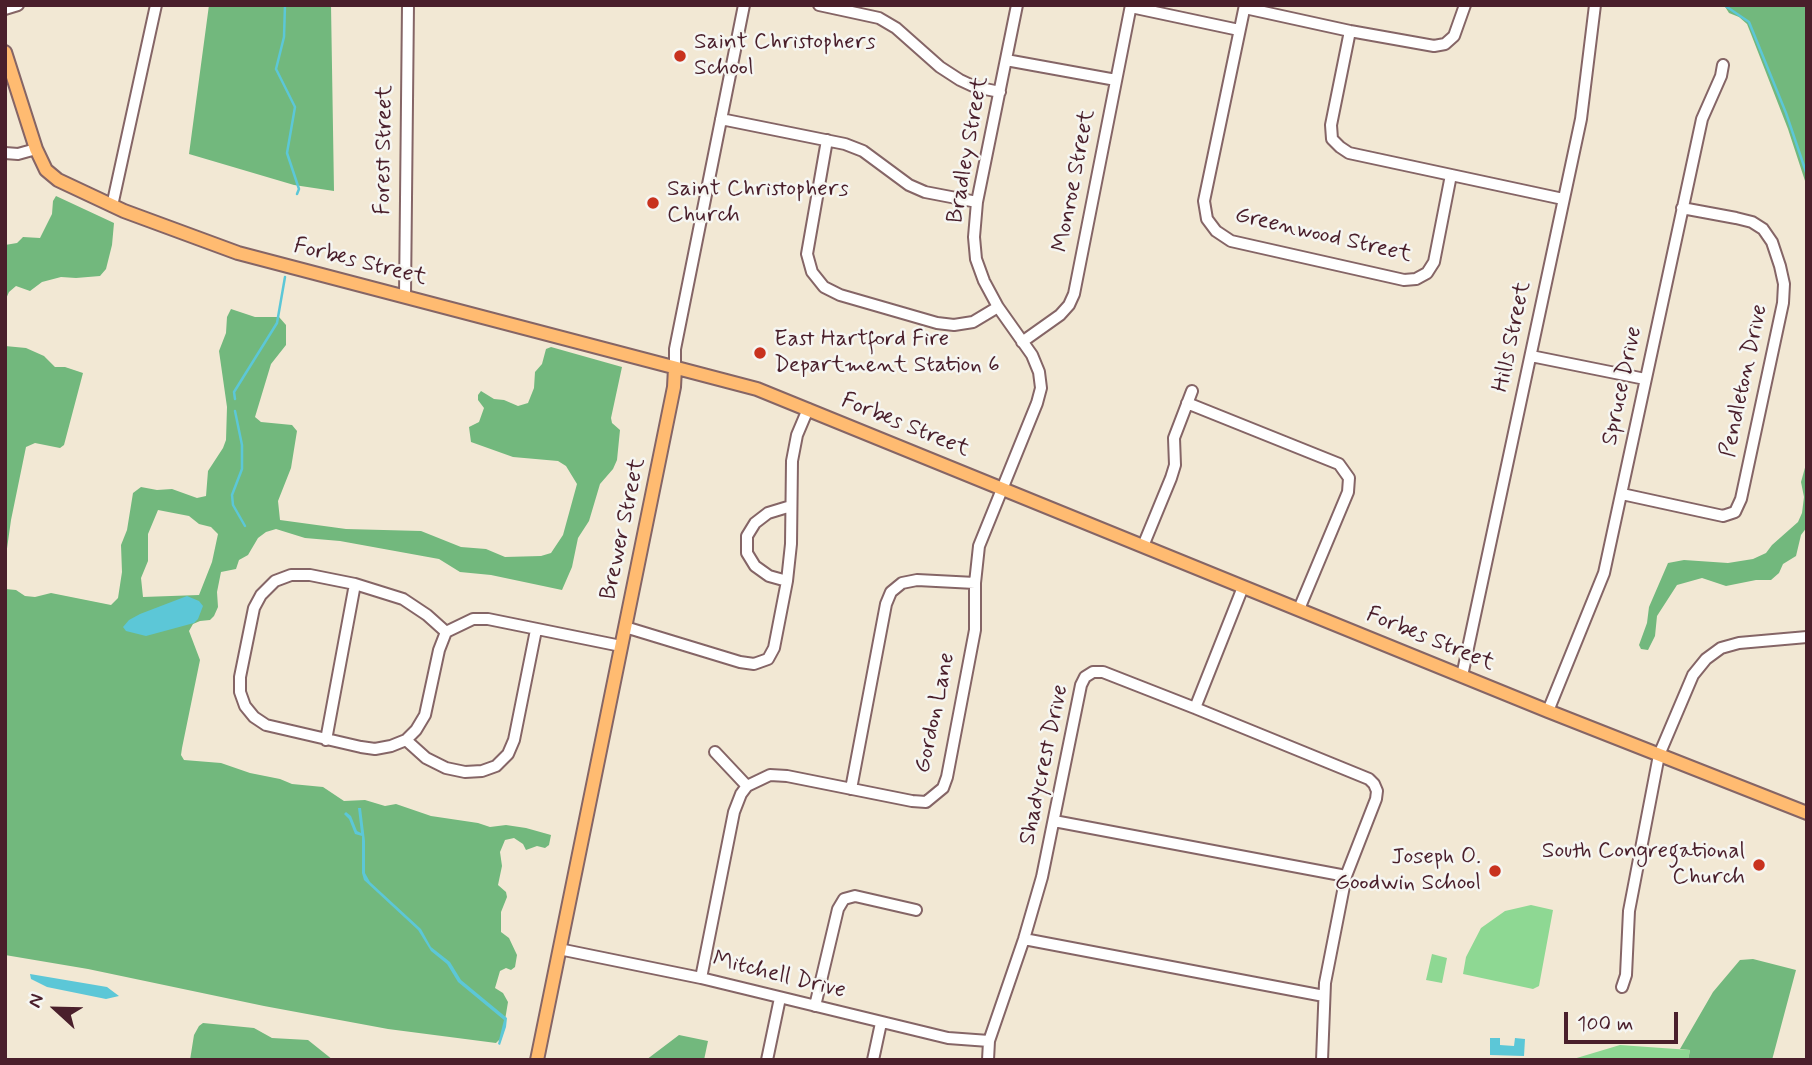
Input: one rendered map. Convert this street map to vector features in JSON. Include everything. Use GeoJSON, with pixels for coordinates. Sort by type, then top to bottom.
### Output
{"type":"FeatureCollection","features":[{"type":"Feature","properties":{"kind":"main road","name":"Forbes Street"},"geometry":{"type":"LineString","coordinates":[[5,52],[42,164],[52,176],[112,206],[237,253],[748,385],[1548,711],[1807,813]]}},
{"type":"Feature","properties":{"kind":"main road","name":"Brewer Street"},"geometry":{"type":"LineString","coordinates":[[537,1060],[674,387],[675,368]]}},
{"type":"Feature","properties":{"kind":"street"},"geometry":{"type":"LineString","coordinates":[[5,9],[18,5]]}},
{"type":"Feature","properties":{"kind":"street"},"geometry":{"type":"LineString","coordinates":[[112,206],[156,5]]}},
{"type":"Feature","properties":{"kind":"street","name":"Forest Street"},"geometry":{"type":"LineString","coordinates":[[405,296],[408,5]]}},
{"type":"Feature","properties":{"kind":"street","name":"Brewer Street"},"geometry":{"type":"LineString","coordinates":[[675,368],[675,349],[744,5]]}},
{"type":"Feature","properties":{"kind":"street"},"geometry":{"type":"LineString","coordinates":[[819,5],[863,10],[896,28],[940,67],[960,80],[975,87],[1000,92]]}},
{"type":"Feature","properties":{"kind":"street","name":"Bradley Street"},"geometry":{"type":"LineString","coordinates":[[1002,488],[1041,388],[1039,372],[1032,355],[998,307],[984,281],[976,259],[974,237],[977,202],[1017,5]]}},
{"type":"Feature","properties":{"kind":"street"},"geometry":{"type":"LineString","coordinates":[[1245,7],[1349,31],[1434,46],[1445,44],[1454,36],[1465,5]]}},
{"type":"Feature","properties":{"kind":"street","name":"Hills Street"},"geometry":{"type":"LineString","coordinates":[[1462,676],[1581,119],[1595,5]]}},
{"type":"Feature","properties":{"kind":"street"},"geometry":{"type":"LineString","coordinates":[[1131,6],[1239,30]]}},
{"type":"Feature","properties":{"kind":"street","name":"Monroe Street"},"geometry":{"type":"LineString","coordinates":[[1022,342],[1060,315],[1069,306],[1074,293],[1131,6]]}},
{"type":"Feature","properties":{"kind":"street","name":"Greenwood Street"},"geometry":{"type":"LineString","coordinates":[[1245,7],[1204,201],[1207,219],[1216,231],[1231,241],[1404,280],[1416,279],[1427,273],[1434,262],[1451,175]]}},
{"type":"Feature","properties":{"kind":"street"},"geometry":{"type":"LineString","coordinates":[[1349,31],[1331,125],[1332,139],[1340,147],[1349,153],[1563,199]]}},
{"type":"Feature","properties":{"kind":"street"},"geometry":{"type":"LineString","coordinates":[[1006,60],[1116,80]]}},
{"type":"Feature","properties":{"kind":"street","name":"Spruce Drive"},"geometry":{"type":"LineString","coordinates":[[1548,711],[1604,573],[1702,119],[1721,76],[1723,65]]}},
{"type":"Feature","properties":{"kind":"street"},"geometry":{"type":"LineString","coordinates":[[721,119],[827,140],[863,151],[894,176],[925,192],[977,202]]}},
{"type":"Feature","properties":{"kind":"street"},"geometry":{"type":"LineString","coordinates":[[827,140],[807,254],[812,272],[824,287],[841,295],[937,323],[954,325],[973,322],[998,307]]}},
{"type":"Feature","properties":{"kind":"street"},"geometry":{"type":"LineString","coordinates":[[5,153],[18,154],[36,149]]}},
{"type":"Feature","properties":{"kind":"street","name":"Pendleton Drive"},"geometry":{"type":"LineString","coordinates":[[1622,494],[1723,516],[1735,512],[1741,499],[1775,342],[1784,285],[1772,242],[1763,229],[1752,222],[1682,208]]}},
{"type":"Feature","properties":{"kind":"street"},"geometry":{"type":"LineString","coordinates":[[1531,356],[1645,379]]}},
{"type":"Feature","properties":{"kind":"street"},"geometry":{"type":"LineString","coordinates":[[1143,546],[1171,478],[1175,465],[1174,438],[1192,391]]}},
{"type":"Feature","properties":{"kind":"street"},"geometry":{"type":"LineString","coordinates":[[1187,403],[1339,464],[1349,478],[1348,492],[1299,609]]}},
{"type":"Feature","properties":{"kind":"street"},"geometry":{"type":"LineString","coordinates":[[625,627],[740,662],[754,664],[768,659],[774,648],[787,581],[791,544],[792,461],[797,435],[808,409]]}},
{"type":"Feature","properties":{"kind":"street","name":"Gordon Lane"},"geometry":{"type":"LineString","coordinates":[[747,786],[770,775],[787,776],[912,802],[926,802],[943,788],[975,630],[975,583],[979,546],[1002,488]]}},
{"type":"Feature","properties":{"kind":"street"},"geometry":{"type":"LineString","coordinates":[[787,581],[769,576],[755,566],[747,553],[747,536],[755,523],[768,513],[791,506]]}},
{"type":"Feature","properties":{"kind":"street"},"geometry":{"type":"LineString","coordinates":[[446,632],[403,599],[355,584],[310,575],[290,575],[275,581],[261,595],[254,608],[240,677],[242,699],[254,717],[281,730],[375,748],[391,746],[406,740],[425,715],[439,650],[446,632],[473,619],[488,619],[621,646]]}},
{"type":"Feature","properties":{"kind":"street"},"geometry":{"type":"LineString","coordinates":[[850,789],[886,604],[891,592],[902,583],[917,580],[975,583]]}},
{"type":"Feature","properties":{"kind":"street"},"geometry":{"type":"LineString","coordinates":[[326,740],[355,584]]}},
{"type":"Feature","properties":{"kind":"street"},"geometry":{"type":"LineString","coordinates":[[1243,587],[1195,708],[1368,779],[1377,791],[1346,876],[1324,996],[1322,1060]]}},
{"type":"Feature","properties":{"kind":"street"},"geometry":{"type":"LineString","coordinates":[[406,740],[426,758],[446,768],[465,772],[482,771],[496,766],[508,754],[514,740],[536,630]]}},
{"type":"Feature","properties":{"kind":"street"},"geometry":{"type":"LineString","coordinates":[[1622,987],[1626,975],[1629,911],[1659,755],[1693,675],[1706,659],[1721,648],[1739,643],[1807,637]]}},
{"type":"Feature","properties":{"kind":"street","name":"Shadycrest Drive"},"geometry":{"type":"LineString","coordinates":[[988,1060],[989,1041],[1042,877],[1081,685],[1085,677],[1093,671],[1103,672],[1195,708]]}},
{"type":"Feature","properties":{"kind":"street"},"geometry":{"type":"LineString","coordinates":[[701,978],[734,813],[747,786],[715,752]]}},
{"type":"Feature","properties":{"kind":"street"},"geometry":{"type":"LineString","coordinates":[[1054,821],[1346,876]]}},
{"type":"Feature","properties":{"kind":"street"},"geometry":{"type":"LineString","coordinates":[[815,1006],[838,909],[844,899],[855,896],[916,910]]}},
{"type":"Feature","properties":{"kind":"street"},"geometry":{"type":"LineString","coordinates":[[1024,939],[1324,996]]}},
{"type":"Feature","properties":{"kind":"street","name":"Mitchell Drive"},"geometry":{"type":"LineString","coordinates":[[559,949],[701,978],[948,1038],[989,1041]]}},
{"type":"Feature","properties":{"kind":"street"},"geometry":{"type":"LineString","coordinates":[[767,1060],[780,998]]}},
{"type":"Feature","properties":{"kind":"street"},"geometry":{"type":"LineString","coordinates":[[873,1060],[881,1023]]}},
{"type":"Feature","properties":{"kind":"green space"},"geometry":{"type":"Polygon","coordinates":[[[209,5],[331,5],[334,191],[294,185],[189,154],[209,5]]]}},
{"type":"Feature","properties":{"kind":"green space"},"geometry":{"type":"Polygon","coordinates":[[[1724,5],[1807,5],[1807,187],[1788,129],[1747,24],[1729,13],[1724,5]]]}},
{"type":"Feature","properties":{"kind":"green space"},"geometry":{"type":"Polygon","coordinates":[[[56,196],[114,223],[106,269],[100,276],[61,277],[42,282],[30,291],[16,286],[5,301],[5,245],[17,243],[23,237],[40,238],[52,214],[56,196]]]}},
{"type":"Feature","properties":{"kind":"green space"},"geometry":{"type":"Polygon","coordinates":[[[231,309],[255,317],[279,317],[286,325],[286,345],[271,364],[255,417],[261,422],[292,425],[297,431],[291,468],[278,501],[280,520],[346,529],[421,531],[461,547],[486,549],[505,557],[541,556],[551,553],[563,535],[577,484],[566,466],[558,461],[513,457],[471,442],[469,427],[479,422],[484,408],[478,395],[481,391],[494,399],[518,406],[528,403],[534,388],[535,372],[542,364],[546,349],[551,347],[622,367],[611,418],[612,423],[620,430],[617,460],[600,484],[589,521],[578,538],[572,567],[562,590],[491,575],[460,572],[439,559],[340,541],[305,538],[276,529],[258,538],[248,555],[239,560],[236,569],[221,572],[217,592],[218,607],[214,616],[210,620],[193,624],[189,631],[200,660],[182,748],[181,755],[184,760],[221,763],[292,784],[323,787],[344,801],[365,800],[385,806],[396,804],[431,816],[490,827],[506,825],[526,828],[551,835],[549,845],[545,848],[537,846],[526,850],[523,844],[514,838],[505,840],[500,852],[502,866],[498,885],[506,892],[507,897],[501,912],[501,932],[509,938],[517,955],[515,967],[500,971],[495,988],[503,993],[508,1002],[504,1026],[496,1043],[388,1029],[5,955],[5,589],[16,590],[25,596],[35,597],[51,593],[111,605],[118,598],[122,572],[121,545],[127,530],[133,493],[141,487],[172,489],[197,498],[206,496],[208,471],[226,440],[227,407],[219,351],[226,333],[227,317],[231,309]],[[158,510],[148,534],[148,561],[141,578],[143,597],[199,595],[212,562],[218,534],[211,527],[199,524],[189,516],[158,510]]]}},
{"type":"Feature","properties":{"kind":"green space"},"geometry":{"type":"Polygon","coordinates":[[[5,346],[26,348],[44,356],[55,367],[83,373],[64,445],[60,448],[35,443],[26,447],[5,563],[5,346]]]}},
{"type":"Feature","properties":{"kind":"green space"},"geometry":{"type":"Polygon","coordinates":[[[1807,437],[1807,527],[1801,535],[1796,556],[1783,564],[1779,573],[1771,580],[1726,586],[1702,578],[1677,585],[1657,616],[1655,636],[1648,650],[1641,649],[1639,645],[1647,623],[1649,607],[1668,563],[1684,560],[1728,563],[1753,559],[1766,553],[1798,522],[1804,497],[1801,482],[1806,464],[1807,437]]]}},
{"type":"Feature","properties":{"kind":"green space"},"geometry":{"type":"Polygon","coordinates":[[[1531,905],[1553,910],[1539,986],[1533,989],[1463,974],[1466,957],[1481,928],[1505,911],[1531,905]]]}},
{"type":"Feature","properties":{"kind":"green space"},"geometry":{"type":"Polygon","coordinates":[[[1432,954],[1447,958],[1442,983],[1426,980],[1432,954]]]}},
{"type":"Feature","properties":{"kind":"green space"},"geometry":{"type":"Polygon","coordinates":[[[1753,959],[1796,970],[1772,1060],[1688,1060],[1690,1050],[1680,1049],[1713,992],[1740,960],[1753,959]]]}},
{"type":"Feature","properties":{"kind":"green space"},"geometry":{"type":"Polygon","coordinates":[[[203,1023],[254,1028],[272,1038],[308,1040],[333,1060],[190,1060],[194,1035],[203,1023]]]}},
{"type":"Feature","properties":{"kind":"green space"},"geometry":{"type":"Polygon","coordinates":[[[679,1035],[708,1041],[704,1060],[646,1060],[679,1035]]]}},
{"type":"Feature","properties":{"kind":"green space"},"geometry":{"type":"Polygon","coordinates":[[[1620,1045],[1690,1050],[1688,1060],[1570,1060],[1620,1045]]]}},
{"type":"Feature","properties":{"kind":"water"},"geometry":{"type":"Polygon","coordinates":[[[187,596],[199,601],[203,606],[194,623],[146,636],[126,631],[123,627],[140,614],[187,596]]]}},
{"type":"Feature","properties":{"kind":"water"},"geometry":{"type":"Polygon","coordinates":[[[358,808],[361,808],[365,841],[365,873],[370,882],[421,929],[431,947],[450,962],[461,980],[507,1018],[500,1045],[498,1044],[504,1020],[458,982],[447,964],[431,951],[418,930],[364,880],[362,836],[355,834],[344,814],[346,812],[351,816],[357,831],[361,833],[358,808]]]}},
{"type":"Feature","properties":{"kind":"water"},"geometry":{"type":"Polygon","coordinates":[[[30,974],[107,987],[119,996],[106,999],[47,987],[31,979],[30,974]]]}},
{"type":"Feature","properties":{"kind":"water"},"geometry":{"type":"Polygon","coordinates":[[[1490,1038],[1500,1038],[1500,1045],[1514,1046],[1515,1038],[1525,1039],[1524,1056],[1490,1055],[1490,1038]]]}},
{"type":"Feature","properties":{"kind":"waterway"},"geometry":{"type":"LineString","coordinates":[[285,5],[284,37],[276,69],[295,107],[287,153],[299,189],[297,194]]}},
{"type":"Feature","properties":{"kind":"waterway"},"geometry":{"type":"LineString","coordinates":[[1724,5],[1749,22],[1786,113],[1807,175]]}},
{"type":"Feature","properties":{"kind":"waterway"},"geometry":{"type":"LineString","coordinates":[[235,399],[234,392],[277,323],[285,277]]}},
{"type":"Feature","properties":{"kind":"waterway"},"geometry":{"type":"LineString","coordinates":[[235,411],[242,445],[242,469],[232,495],[233,505],[245,526]]}},
{"type":"Feature","properties":{"kind":"place","name":"Saint Christophers School"},"geometry":{"type":"Point","coordinates":[680,56]}},
{"type":"Feature","properties":{"kind":"place","name":"Saint Christophers Church"},"geometry":{"type":"Point","coordinates":[653,203]}},
{"type":"Feature","properties":{"kind":"place","name":"East Hartford Fire Department Station 6"},"geometry":{"type":"Point","coordinates":[760,353]}},
{"type":"Feature","properties":{"kind":"place","name":"South Congregational Church"},"geometry":{"type":"Point","coordinates":[1759,865]}},
{"type":"Feature","properties":{"kind":"place","name":"Joseph O. Goodwin School"},"geometry":{"type":"Point","coordinates":[1495,871]}}]}
